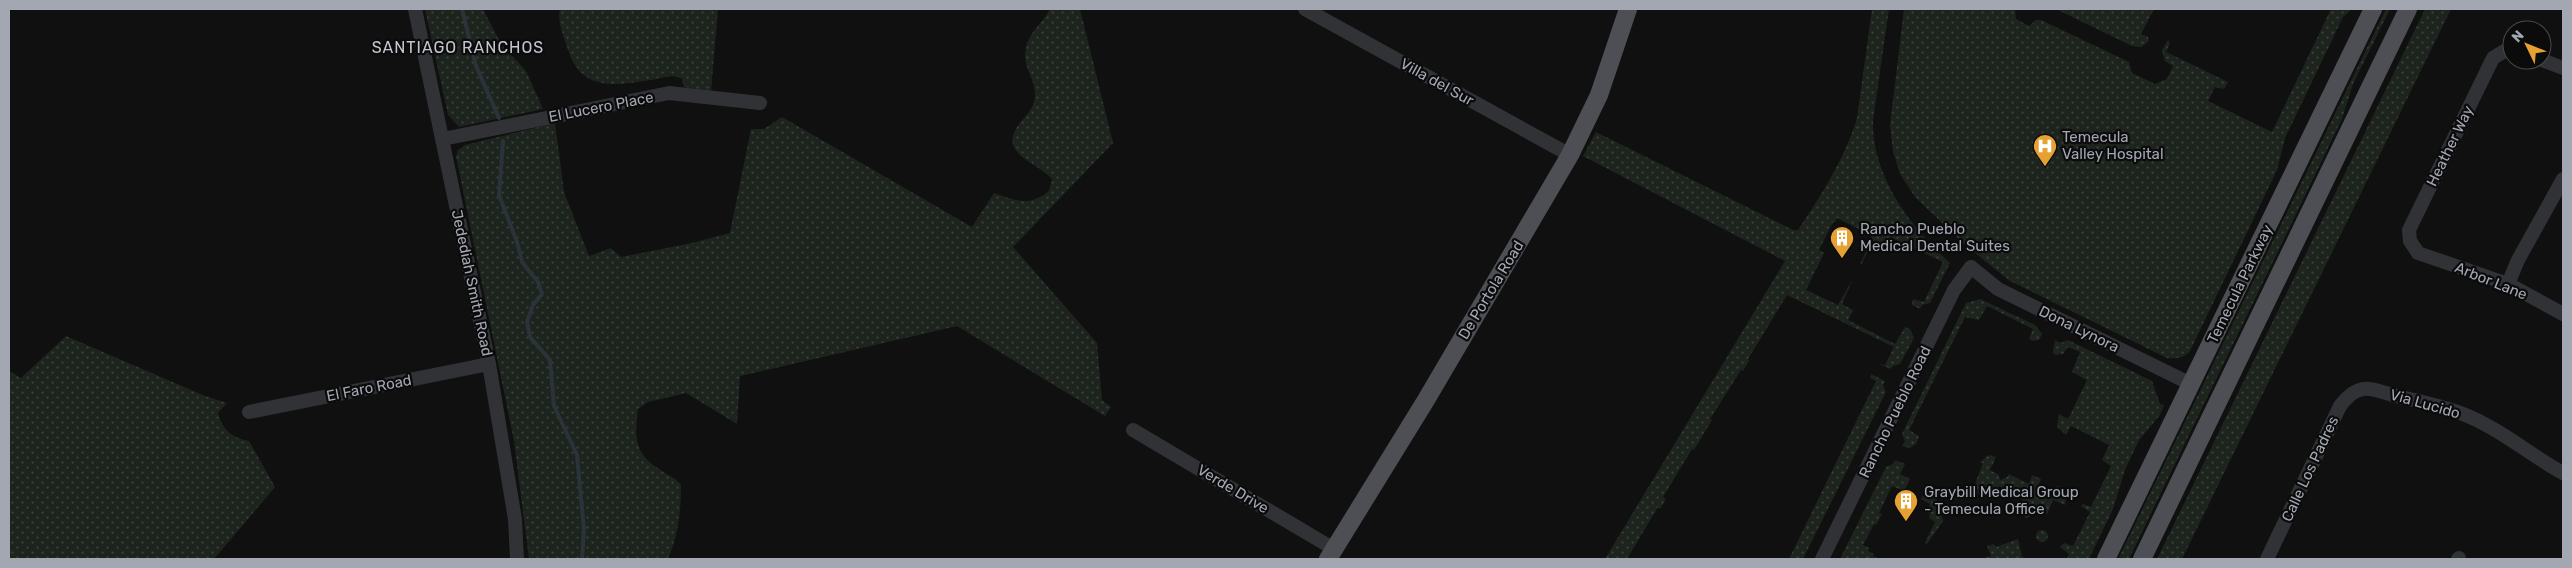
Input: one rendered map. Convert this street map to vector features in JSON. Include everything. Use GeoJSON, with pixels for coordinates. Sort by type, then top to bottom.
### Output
{"type":"FeatureCollection","features":[{"type":"Feature","properties":{"kind":"main road","name":"De Portola Road"},"geometry":{"type":"LineString","coordinates":[[1331,554],[1426,400],[1570,155],[1599,95],[1628,9]]}},
{"type":"Feature","properties":{"kind":"main road","name":"Temecula Parkway"},"geometry":{"type":"LineString","coordinates":[[2106,559],[2373,9]]}},
{"type":"Feature","properties":{"kind":"main road","name":"Temecula Parkway"},"geometry":{"type":"LineString","coordinates":[[2142,559],[2408,9]]}},
{"type":"Feature","properties":{"kind":"street","name":"Jedediah Smith Road"},"geometry":{"type":"LineString","coordinates":[[415,9],[489,364],[515,519],[517,559]]}},
{"type":"Feature","properties":{"kind":"street","name":"Villa del Sur"},"geometry":{"type":"LineString","coordinates":[[1305,9],[1570,155]]}},
{"type":"Feature","properties":{"kind":"street","name":"Heather Way"},"geometry":{"type":"LineString","coordinates":[[2418,253],[2410,242],[2409,230],[2493,58],[2502,52]]}},
{"type":"Feature","properties":{"kind":"street","name":"El Lucero Place"},"geometry":{"type":"LineString","coordinates":[[443,139],[669,93],[760,103]]}},
{"type":"Feature","properties":{"kind":"street"},"geometry":{"type":"LineString","coordinates":[[2508,284],[2518,260],[2563,180]]}},
{"type":"Feature","properties":{"kind":"street","name":"Arbor Lane"},"geometry":{"type":"LineString","coordinates":[[2418,253],[2508,284],[2563,314]]}},
{"type":"Feature","properties":{"kind":"street","name":"Dona Lynora"},"geometry":{"type":"LineString","coordinates":[[1971,267],[1998,289],[2191,384]]}},
{"type":"Feature","properties":{"kind":"street","name":"Rancho Pueblo Road"},"geometry":{"type":"LineString","coordinates":[[1822,559],[1954,290],[1971,267]]}},
{"type":"Feature","properties":{"kind":"street","name":"El Faro Road"},"geometry":{"type":"LineString","coordinates":[[248,412],[489,364]]}},
{"type":"Feature","properties":{"kind":"street","name":"Via Lucido"},"geometry":{"type":"LineString","coordinates":[[2362,388],[2434,404],[2466,415],[2488,426],[2563,472]]}},
{"type":"Feature","properties":{"kind":"street","name":"Calle Los Padres"},"geometry":{"type":"LineString","coordinates":[[2267,559],[2340,406],[2350,393],[2362,388]]}},
{"type":"Feature","properties":{"kind":"street","name":"Verde Drive"},"geometry":{"type":"LineString","coordinates":[[1133,430],[1331,554]]}},
{"type":"Feature","properties":{"kind":"shaded area"},"geometry":{"type":"Polygon","coordinates":[[[425,9],[483,9],[501,44],[526,71],[543,109],[459,127],[448,115],[425,9]]]}},
{"type":"Feature","properties":{"kind":"shaded area"},"geometry":{"type":"Polygon","coordinates":[[[560,9],[718,9],[711,91],[684,87],[682,79],[673,76],[615,84],[592,80],[583,74],[575,64],[568,50],[560,24],[560,9]]]}},
{"type":"Feature","properties":{"kind":"shaded area"},"geometry":{"type":"Polygon","coordinates":[[[1050,9],[1080,9],[1113,143],[1013,247],[1097,343],[1102,400],[1111,407],[1105,416],[957,326],[740,376],[737,424],[686,393],[648,402],[638,409],[636,435],[640,450],[651,463],[674,478],[681,485],[678,523],[668,559],[529,559],[514,441],[456,156],[458,150],[465,145],[555,123],[564,192],[589,256],[611,248],[621,257],[692,243],[730,233],[751,129],[764,129],[782,117],[972,227],[994,193],[1016,200],[1029,201],[1049,191],[1052,179],[1017,152],[1014,147],[1013,136],[1015,130],[1032,107],[1035,99],[1035,91],[1026,63],[1026,48],[1033,32],[1050,9]]]}},
{"type":"Feature","properties":{"kind":"shaded area"},"geometry":{"type":"Polygon","coordinates":[[[1872,9],[1889,9],[1873,122],[1875,146],[1880,165],[1888,184],[1909,219],[1950,263],[1930,303],[1922,305],[1920,309],[1912,305],[1913,299],[1924,302],[1943,262],[1890,237],[1883,246],[1873,241],[1861,265],[1872,239],[1871,235],[1837,218],[1833,222],[1819,250],[1824,253],[1806,290],[1838,305],[1853,279],[1842,304],[1853,310],[1848,320],[1895,344],[1905,327],[1910,329],[1914,338],[1900,364],[1893,366],[1891,369],[1877,363],[1885,365],[1894,347],[1787,295],[1748,359],[1749,361],[1743,371],[1741,370],[1710,419],[1712,420],[1694,450],[1692,449],[1663,497],[1666,499],[1660,509],[1658,507],[1627,559],[1605,559],[1785,261],[1583,156],[1596,132],[1793,230],[1798,230],[1824,190],[1852,133],[1857,118],[1872,9]]]}},
{"type":"Feature","properties":{"kind":"shaded area","name":"Temecula Valley Hospital"},"geometry":{"type":"Polygon","coordinates":[[[1904,9],[2015,9],[2016,19],[2029,26],[2036,20],[2041,20],[2129,62],[2132,73],[2155,84],[2167,79],[2173,66],[2165,61],[2162,50],[2168,40],[2170,43],[2166,52],[2228,82],[2224,89],[2215,87],[2208,101],[2272,132],[2331,9],[2352,9],[2343,17],[2285,138],[2277,170],[2190,351],[2180,358],[2167,358],[2010,281],[1964,244],[1915,197],[1900,174],[1893,151],[1890,125],[1904,9]]]}},
{"type":"Feature","properties":{"kind":"shaded area"},"geometry":{"type":"Polygon","coordinates":[[[2056,9],[2154,9],[2141,34],[2148,37],[2149,41],[2141,47],[2132,46],[2056,9]]]}},
{"type":"Feature","properties":{"kind":"shaded area"},"geometry":{"type":"Polygon","coordinates":[[[2386,9],[2390,9],[2353,84],[2342,119],[2129,559],[2118,559],[2386,9]]]}},
{"type":"Feature","properties":{"kind":"shaded area"},"geometry":{"type":"Polygon","coordinates":[[[2425,9],[2451,9],[2182,559],[2157,559],[2425,9]]]}},
{"type":"Feature","properties":{"kind":"shaded area"},"geometry":{"type":"Polygon","coordinates":[[[1980,299],[2035,325],[2042,334],[2039,340],[2032,341],[2029,338],[2033,329],[1987,306],[1979,320],[1965,317],[1909,430],[1919,436],[1916,444],[1910,448],[1902,446],[1905,441],[1902,434],[1966,303],[1980,299]]]}},
{"type":"Feature","properties":{"kind":"shaded area"},"geometry":{"type":"Polygon","coordinates":[[[66,336],[205,396],[227,403],[218,413],[222,424],[233,435],[249,441],[275,487],[214,559],[9,559],[9,371],[21,378],[66,336]]]}},
{"type":"Feature","properties":{"kind":"shaded area"},"geometry":{"type":"Polygon","coordinates":[[[2055,340],[2061,343],[2068,340],[2152,381],[2160,404],[2164,405],[2160,415],[2139,440],[2125,470],[2113,509],[2089,559],[2067,559],[2069,554],[2060,547],[2064,543],[2073,546],[2090,512],[2081,506],[2083,504],[2091,507],[2111,466],[2102,460],[2109,445],[2071,426],[2066,435],[2057,427],[2059,414],[2068,419],[2087,380],[2072,372],[2080,352],[2068,347],[2063,354],[2055,355],[2053,352],[2055,340]]]}},
{"type":"Feature","properties":{"kind":"shaded area"},"geometry":{"type":"Polygon","coordinates":[[[1871,374],[1885,381],[1883,385],[1886,392],[1803,559],[1789,559],[1876,381],[1870,378],[1871,374]]]}},
{"type":"Feature","properties":{"kind":"shaded area"},"geometry":{"type":"Polygon","coordinates":[[[1989,455],[1996,457],[1990,470],[1999,475],[2000,480],[2009,474],[2029,484],[2032,475],[2041,479],[2037,488],[2051,495],[2057,486],[2064,490],[2065,505],[2053,500],[2047,514],[2043,512],[2025,518],[2022,510],[2025,508],[2020,493],[2008,497],[2000,486],[1977,494],[1978,496],[1970,499],[1969,496],[1956,500],[1955,497],[1977,488],[1975,484],[1983,463],[1980,462],[1989,455]]]}},
{"type":"Feature","properties":{"kind":"shaded area"},"geometry":{"type":"Polygon","coordinates":[[[1895,460],[1905,464],[1900,474],[1910,479],[1904,491],[1892,486],[1879,513],[1882,514],[1876,525],[1874,524],[1863,545],[1869,548],[1868,551],[1874,554],[1873,556],[1880,559],[1840,559],[1886,467],[1893,464],[1895,460]]]}},
{"type":"Feature","properties":{"kind":"shaded area"},"geometry":{"type":"Polygon","coordinates":[[[1924,494],[1936,497],[1943,521],[1927,544],[1925,543],[1935,522],[1929,518],[1930,514],[1927,512],[1930,504],[1921,499],[1924,494]]]}},
{"type":"Feature","properties":{"kind":"shaded area"},"geometry":{"type":"Polygon","coordinates":[[[2044,530],[2047,531],[2047,541],[2040,542],[2037,541],[2036,534],[2037,531],[2044,530]]]}},
{"type":"Feature","properties":{"kind":"shaded area"},"geometry":{"type":"Polygon","coordinates":[[[2018,539],[2022,556],[2025,559],[1982,559],[1991,556],[1987,546],[1994,544],[1996,547],[2018,539]]]}},
{"type":"Feature","properties":{"kind":"waterway"},"geometry":{"type":"LineString","coordinates":[[462,9],[476,66],[499,118]]}},
{"type":"Feature","properties":{"kind":"waterway"},"geometry":{"type":"LineString","coordinates":[[503,141],[499,195],[517,242],[522,262],[538,282],[542,294],[533,305],[527,322],[530,337],[550,360],[554,406],[577,455],[584,530],[582,559]]}},
{"type":"Feature","properties":{"kind":"place","name":"Temecula Valley Hospital"},"geometry":{"type":"Point","coordinates":[2045,167]}},
{"type":"Feature","properties":{"kind":"place","name":"Rancho Pueblo Medical Dental Suites"},"geometry":{"type":"Point","coordinates":[1842,259]}},
{"type":"Feature","properties":{"kind":"place","name":"Graybill Medical Group - Temecula Office"},"geometry":{"type":"Point","coordinates":[1906,522]}},
{"type":"Feature","properties":{"kind":"district","name":"SANTIAGO RANCHOS"},"geometry":{"type":"Point","coordinates":[458,47]}}]}
